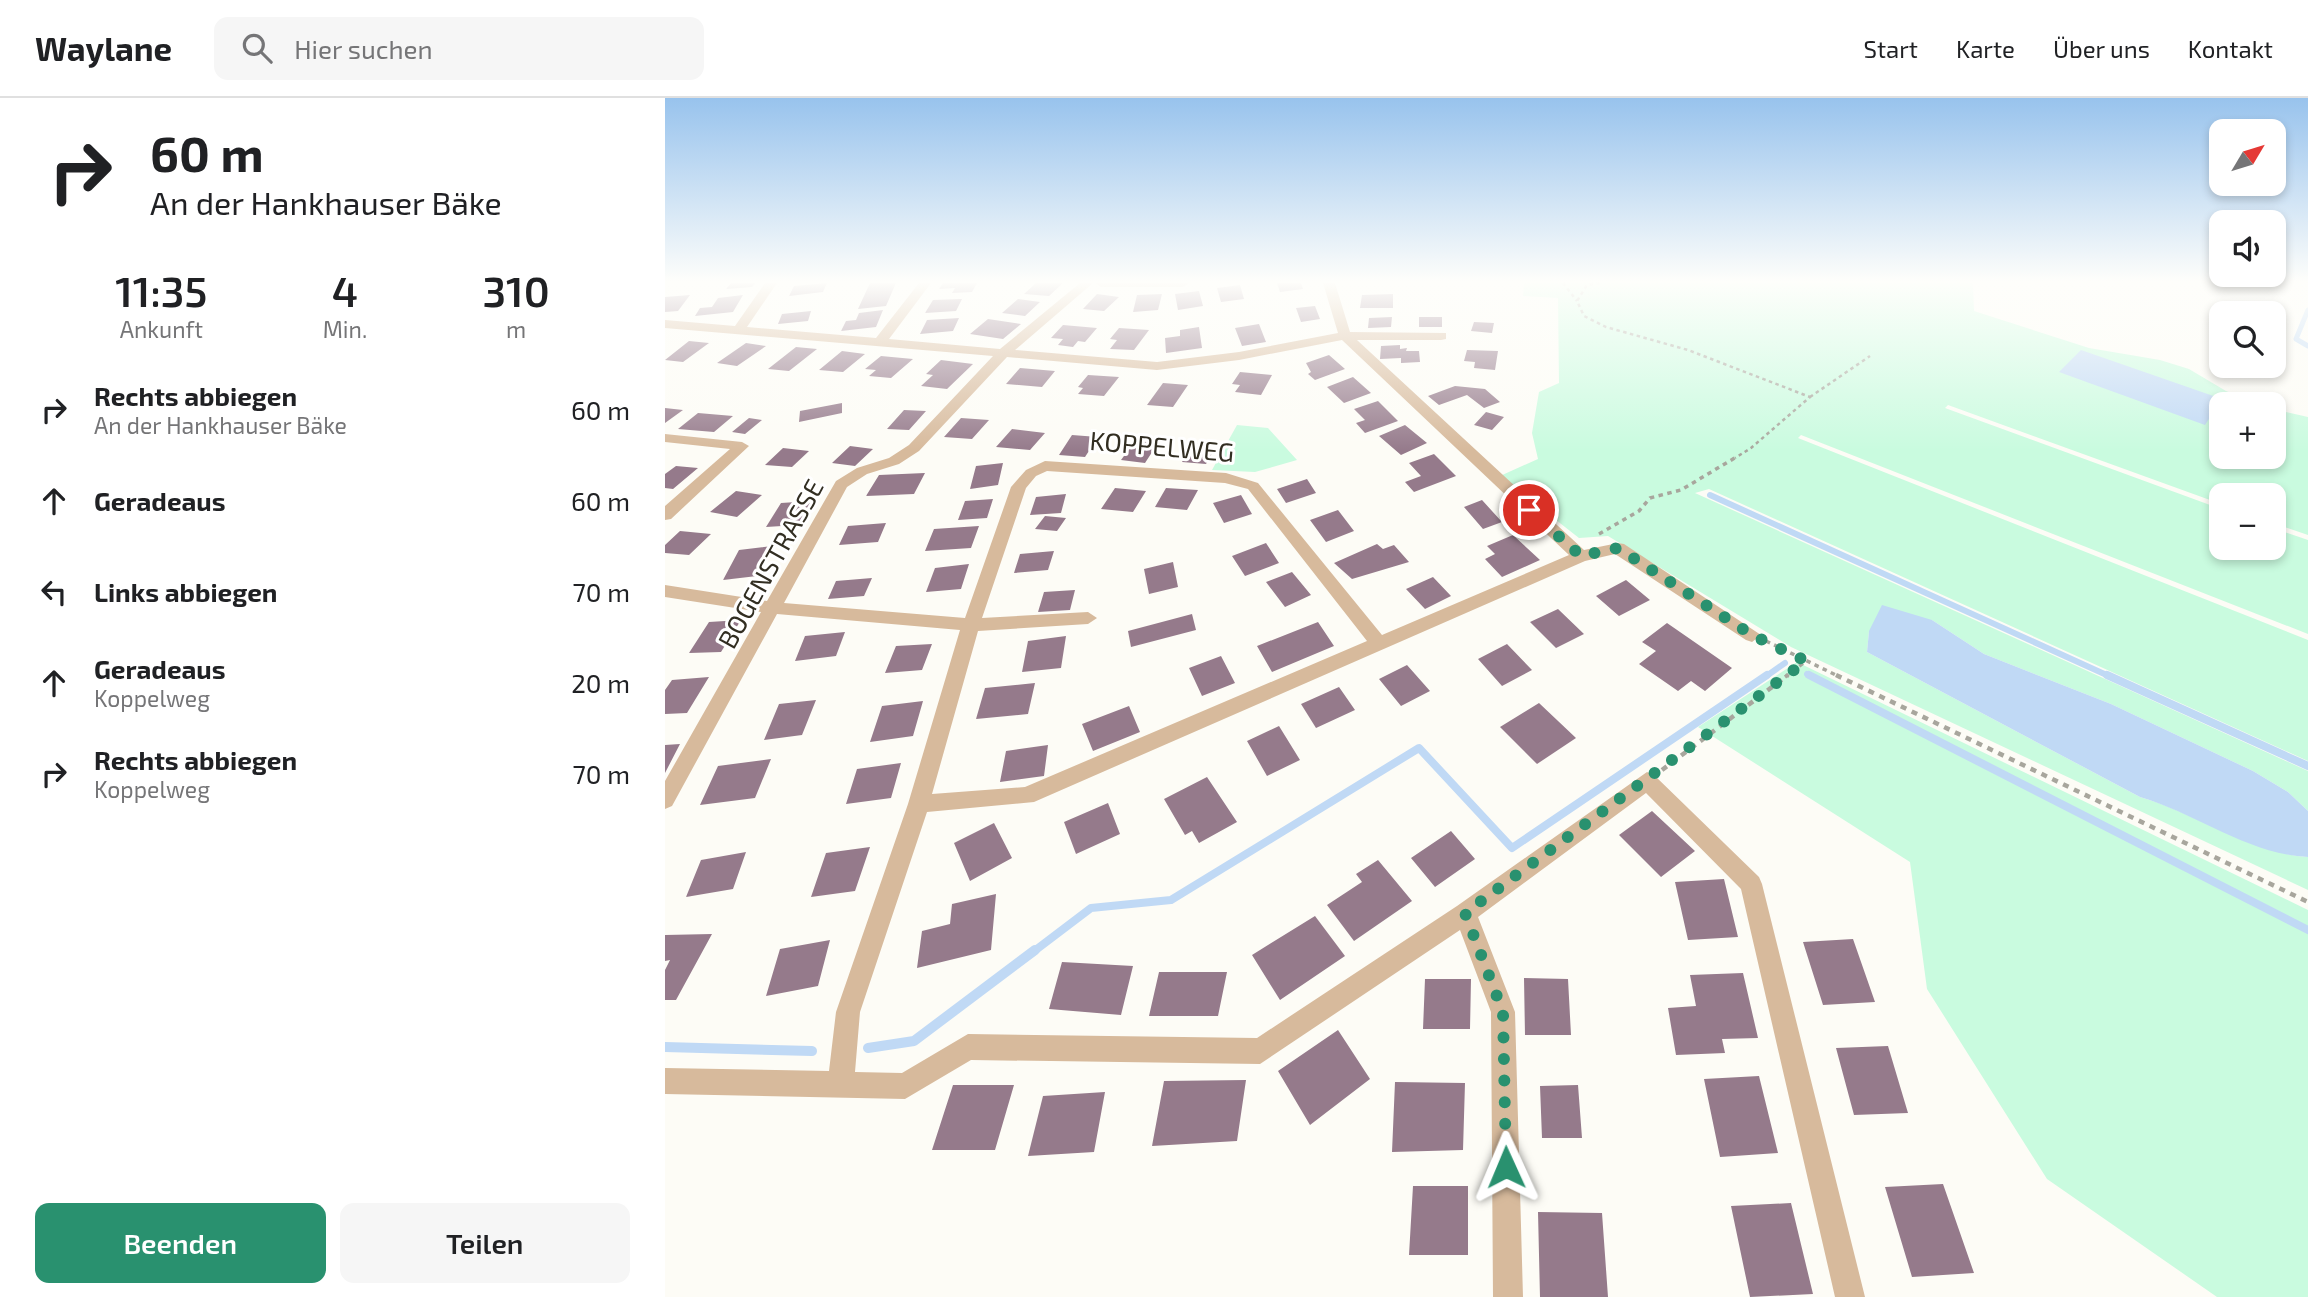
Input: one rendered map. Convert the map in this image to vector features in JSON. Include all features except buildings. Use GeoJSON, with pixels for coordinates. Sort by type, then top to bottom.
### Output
{"type":"FeatureCollection","features":[{"type":"Feature","properties":{"kind":"street"},"geometry":{"type":"LineString","coordinates":[[855,339],[1120,365],[1157,366],[1239,356],[1329,339]]}},
{"type":"Feature","properties":{"kind":"street","name":"BOGENSTRASSE"},"geometry":{"type":"LineString","coordinates":[[665,800],[775,608],[841,484],[862,471],[894,461],[914,448],[1004,352],[1020,339]]}},
{"type":"Feature","properties":{"kind":"street"},"geometry":{"type":"LineString","coordinates":[[1348,339],[1589,554]]}},
{"type":"Feature","properties":{"kind":"street"},"geometry":{"type":"LineString","coordinates":[[665,438],[742,446],[665,515]]}},
{"type":"Feature","properties":{"kind":"street","name":"KOPPELWEG"},"geometry":{"type":"LineString","coordinates":[[841,1083],[848,1012],[919,804],[971,625],[1019,487],[1031,473],[1045,466],[1242,480],[1253,486],[1379,643]]}},
{"type":"Feature","properties":{"kind":"street"},"geometry":{"type":"LineString","coordinates":[[919,804],[1027,796],[1589,554],[1618,548],[1752,635]]}},
{"type":"Feature","properties":{"kind":"street"},"geometry":{"type":"LineString","coordinates":[[665,591],[775,608],[971,625],[1088,618]]}},
{"type":"Feature","properties":{"kind":"street"},"geometry":{"type":"LineString","coordinates":[[665,1081],[905,1086],[968,1047],[1260,1051],[1465,913],[1647,781],[1751,884],[1850,1297]]}},
{"type":"Feature","properties":{"kind":"street"},"geometry":{"type":"LineString","coordinates":[[1465,913],[1503,1012],[1508,1297]]}},
{"type":"Feature","properties":{"kind":"path"},"geometry":{"type":"LineString","coordinates":[[1651,339],[1688,349],[1810,397]]}},
{"type":"Feature","properties":{"kind":"path"},"geometry":{"type":"LineString","coordinates":[[1589,554],[1591,540],[1615,522],[1639,511],[1650,498],[1681,490],[1751,448],[1810,397],[1870,356]]}},
{"type":"Feature","properties":{"kind":"path"},"geometry":{"type":"LineString","coordinates":[[1752,635],[2308,902]]}},
{"type":"Feature","properties":{"kind":"path"},"geometry":{"type":"LineString","coordinates":[[1647,781],[1806,661]]}},
{"type":"Feature","properties":{"kind":"green space"},"geometry":{"type":"Polygon","coordinates":[[[1558,339],[2061,339],[2089,348],[2160,360],[2189,369],[2229,392],[2209,392],[2209,469],[2286,469],[2286,412],[2308,417],[2308,535],[2286,527],[2286,483],[2209,483],[2209,500],[1948,405],[1945,408],[2209,505],[2209,560],[2286,560],[2286,532],[2308,540],[2308,634],[1801,435],[1798,438],[2308,640],[2308,761],[1709,489],[1695,493],[2308,771],[2308,811],[2288,792],[2253,771],[2111,704],[1984,654],[1932,620],[1869,631],[1867,652],[2140,797],[2246,841],[2308,857],[2308,890],[1791,647],[1608,536],[1579,538],[1500,476],[1538,459],[1532,433],[1539,392],[1559,383],[1558,339]]]}},
{"type":"Feature","properties":{"kind":"green space"},"geometry":{"type":"Polygon","coordinates":[[[1237,425],[1268,428],[1297,460],[1255,472],[1212,470],[1237,425]]]}},
{"type":"Feature","properties":{"kind":"green space"},"geometry":{"type":"Polygon","coordinates":[[[1797,662],[2308,910],[2308,1297],[2217,1297],[2047,1179],[1927,989],[1910,862],[1698,727],[1797,662]]]}},
{"type":"Feature","properties":{"kind":"water"},"geometry":{"type":"Polygon","coordinates":[[[2081,350],[2209,394],[2209,419],[2205,425],[2059,372],[2081,350]]]}},
{"type":"Feature","properties":{"kind":"water"},"geometry":{"type":"Polygon","coordinates":[[[1882,605],[1932,620],[1984,654],[2111,704],[2253,771],[2288,792],[2308,811],[2308,857],[2264,849],[2140,797],[1867,652],[1869,631],[1882,605]]]}},
{"type":"Feature","properties":{"kind":"waterway"},"geometry":{"type":"LineString","coordinates":[[2296,339],[2308,346]]}},
{"type":"Feature","properties":{"kind":"waterway"},"geometry":{"type":"LineString","coordinates":[[1710,495],[2111,677]]}},
{"type":"Feature","properties":{"kind":"waterway"},"geometry":{"type":"LineString","coordinates":[[1765,677],[1785,663]]}},
{"type":"Feature","properties":{"kind":"waterway"},"geometry":{"type":"LineString","coordinates":[[1807,674],[1812,677]]}},
{"type":"Feature","properties":{"kind":"waterway"},"geometry":{"type":"LineString","coordinates":[[1033,952],[1091,908],[1171,900],[1419,748],[1512,848],[1767,675]]}},
{"type":"Feature","properties":{"kind":"waterway"},"geometry":{"type":"LineString","coordinates":[[1809,675],[2308,930]]}},
{"type":"Feature","properties":{"kind":"waterway"},"geometry":{"type":"LineString","coordinates":[[2107,675],[2308,766]]}},
{"type":"Feature","properties":{"kind":"waterway"},"geometry":{"type":"LineString","coordinates":[[868,1048],[914,1041],[1035,950]]}},
{"type":"Feature","properties":{"kind":"waterway"},"geometry":{"type":"LineString","coordinates":[[665,1047],[812,1051]]}},
{"type":"Feature","properties":{"kind":"route"},"geometry":{"type":"LineString","coordinates":[[1506,1167],[1503,1012],[1465,913],[1806,661],[1752,635],[1618,548],[1581,556],[1529,510]]}}]}
